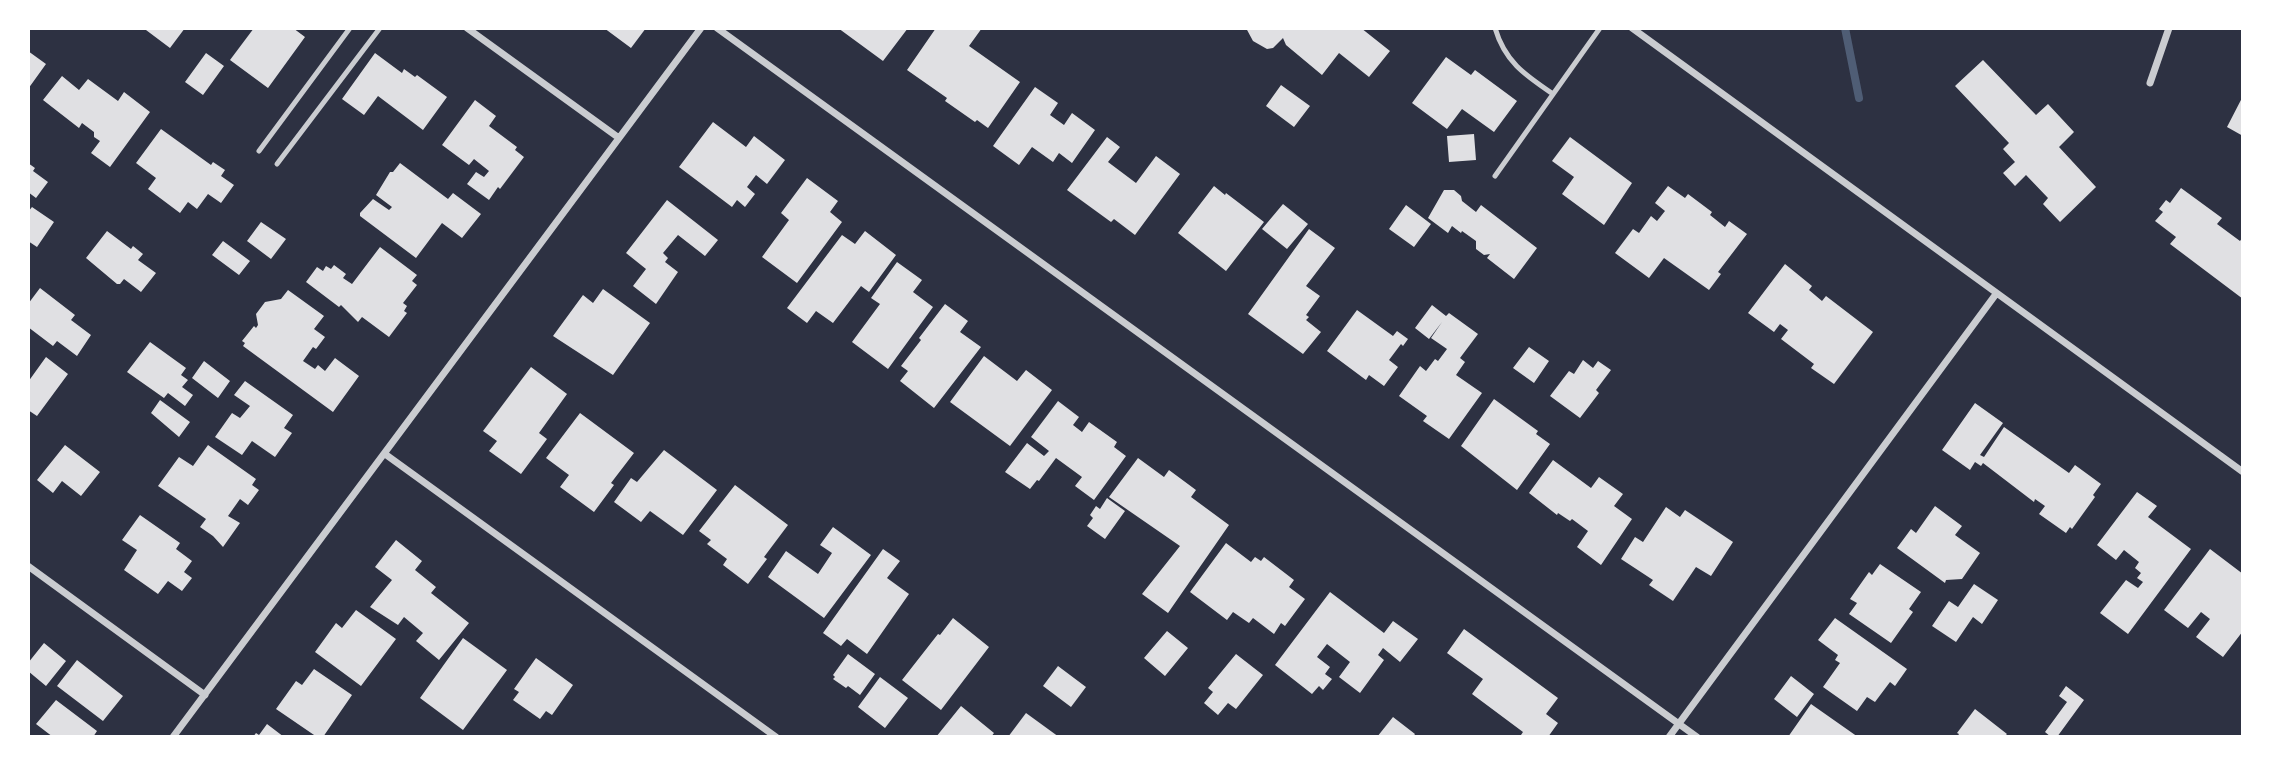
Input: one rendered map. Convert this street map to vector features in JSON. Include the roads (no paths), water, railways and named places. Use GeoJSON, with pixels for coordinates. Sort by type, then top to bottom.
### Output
{"type":"FeatureCollection","features":[{"type":"Feature","properties":{"kind":"street"},"geometry":{"type":"LineString","coordinates":[[467,28],[620,138]]}},
{"type":"Feature","properties":{"kind":"street"},"geometry":{"type":"LineString","coordinates":[[173,737],[701,28]]}},
{"type":"Feature","properties":{"kind":"street"},"geometry":{"type":"LineString","coordinates":[[717,28],[1697,737]]}},
{"type":"Feature","properties":{"kind":"street"},"geometry":{"type":"LineString","coordinates":[[1632,28],[2243,472]]}},
{"type":"Feature","properties":{"kind":"street"},"geometry":{"type":"LineString","coordinates":[[2150,83],[2169,28]]}},
{"type":"Feature","properties":{"kind":"street"},"geometry":{"type":"LineString","coordinates":[[1669,737],[1996,294]]}},
{"type":"Feature","properties":{"kind":"street"},"geometry":{"type":"LineString","coordinates":[[385,454],[776,737]]}},
{"type":"Feature","properties":{"kind":"street"},"geometry":{"type":"LineString","coordinates":[[28,566],[205,695]]}},
{"type":"Feature","properties":{"kind":"lane"},"geometry":{"type":"LineString","coordinates":[[259,151],[350,28]]}},
{"type":"Feature","properties":{"kind":"lane"},"geometry":{"type":"LineString","coordinates":[[277,164],[380,28]]}},
{"type":"Feature","properties":{"kind":"lane"},"geometry":{"type":"LineString","coordinates":[[1495,28],[1501,47],[1521,72],[1553,94]]}},
{"type":"Feature","properties":{"kind":"lane"},"geometry":{"type":"LineString","coordinates":[[1495,176],[1600,28]]}},
{"type":"Feature","properties":{"kind":"waterway"},"geometry":{"type":"LineString","coordinates":[[1845,28],[1859,98]]}}]}
